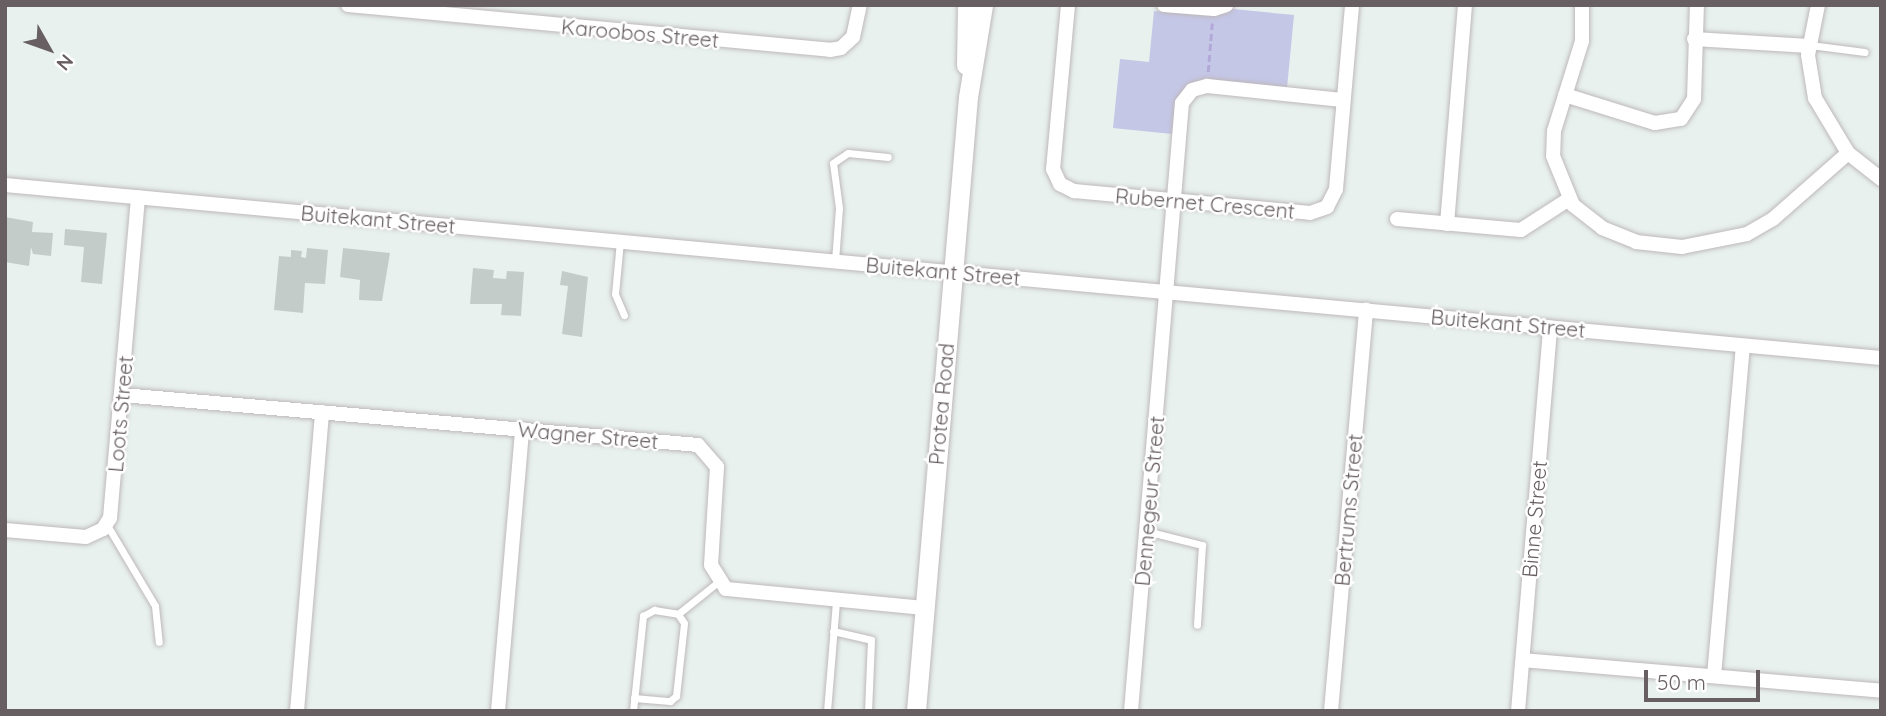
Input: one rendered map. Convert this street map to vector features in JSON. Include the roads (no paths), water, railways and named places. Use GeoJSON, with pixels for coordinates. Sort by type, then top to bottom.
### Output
{"type":"FeatureCollection","features":[{"type":"Feature","properties":{"kind":"street","name":"Karoobos Street"},"geometry":{"type":"LineString","coordinates":[[348,5],[460,10],[830,50],[841,48],[853,37],[860,5]]}},
{"type":"Feature","properties":{"kind":"street","name":"Protea Road"},"geometry":{"type":"LineString","coordinates":[[967,5],[968,97]]}},
{"type":"Feature","properties":{"kind":"street","name":"Protea Road"},"geometry":{"type":"LineString","coordinates":[[916,711],[968,97],[984,5]]}},
{"type":"Feature","properties":{"kind":"street","name":"Rubernet Crescent"},"geometry":{"type":"LineString","coordinates":[[1068,5],[1055,178],[1074,191],[1310,213],[1327,207],[1336,189],[1352,5]]}},
{"type":"Feature","properties":{"kind":"street"},"geometry":{"type":"LineString","coordinates":[[1164,5],[1220,7]]}},
{"type":"Feature","properties":{"kind":"street"},"geometry":{"type":"LineString","coordinates":[[1447,224],[1465,5]]}},
{"type":"Feature","properties":{"kind":"street"},"geometry":{"type":"LineString","coordinates":[[1582,5],[1582,41],[1554,131],[1553,156],[1569,199],[1592,223],[1630,240],[1682,247],[1714,244],[1747,234],[1773,219],[1848,153]]}},
{"type":"Feature","properties":{"kind":"street"},"geometry":{"type":"LineString","coordinates":[[1565,95],[1655,123],[1675,122],[1686,114],[1694,99],[1697,5]]}},
{"type":"Feature","properties":{"kind":"street"},"geometry":{"type":"LineString","coordinates":[[1818,5],[1809,46],[1815,98],[1848,153],[1881,179]]}},
{"type":"Feature","properties":{"kind":"street"},"geometry":{"type":"LineString","coordinates":[[1694,39],[1809,46]]}},
{"type":"Feature","properties":{"kind":"street","name":"Dennegeur Street"},"geometry":{"type":"LineString","coordinates":[[1131,711],[1182,103],[1192,90],[1207,86],[1342,100]]}},
{"type":"Feature","properties":{"kind":"street","name":"Buitekant Street"},"geometry":{"type":"LineString","coordinates":[[5,185],[1881,358]]}},
{"type":"Feature","properties":{"kind":"street","name":"Loots Street"},"geometry":{"type":"LineString","coordinates":[[107,525],[113,511],[138,197]]}},
{"type":"Feature","properties":{"kind":"street"},"geometry":{"type":"LineString","coordinates":[[1397,219],[1521,230],[1569,199]]}},
{"type":"Feature","properties":{"kind":"street","name":"Bertrums Street"},"geometry":{"type":"LineString","coordinates":[[1331,711],[1366,310]]}},
{"type":"Feature","properties":{"kind":"street","name":"Binne Street"},"geometry":{"type":"LineString","coordinates":[[1518,711],[1550,327]]}},
{"type":"Feature","properties":{"kind":"street"},"geometry":{"type":"LineString","coordinates":[[1714,676],[1743,346]]}},
{"type":"Feature","properties":{"kind":"street","name":"Wagner Street"},"geometry":{"type":"LineString","coordinates":[[122,395],[688,443],[706,450],[718,476],[711,565],[719,582]]}},
{"type":"Feature","properties":{"kind":"street"},"geometry":{"type":"LineString","coordinates":[[297,711],[322,412]]}},
{"type":"Feature","properties":{"kind":"street"},"geometry":{"type":"LineString","coordinates":[[498,711],[522,429]]}},
{"type":"Feature","properties":{"kind":"street"},"geometry":{"type":"LineString","coordinates":[[5,530],[80,538],[92,536],[107,525]]}},
{"type":"Feature","properties":{"kind":"street"},"geometry":{"type":"LineString","coordinates":[[719,582],[735,593],[925,608]]}},
{"type":"Feature","properties":{"kind":"street"},"geometry":{"type":"LineString","coordinates":[[1523,660],[1881,691]]}},
{"type":"Feature","properties":{"kind":"lane"},"geometry":{"type":"LineString","coordinates":[[1809,46],[1865,51]]}},
{"type":"Feature","properties":{"kind":"lane"},"geometry":{"type":"LineString","coordinates":[[835,261],[839,208],[833,163],[848,153],[888,157]]}},
{"type":"Feature","properties":{"kind":"lane"},"geometry":{"type":"LineString","coordinates":[[620,240],[615,294],[624,315]]}},
{"type":"Feature","properties":{"kind":"lane"},"geometry":{"type":"LineString","coordinates":[[107,525],[155,606],[159,642]]}},
{"type":"Feature","properties":{"kind":"lane"},"geometry":{"type":"LineString","coordinates":[[1146,531],[1202,545],[1197,625]]}},
{"type":"Feature","properties":{"kind":"lane"},"geometry":{"type":"LineString","coordinates":[[678,614],[719,582]]}},
{"type":"Feature","properties":{"kind":"lane"},"geometry":{"type":"LineString","coordinates":[[827,711],[836,601]]}},
{"type":"Feature","properties":{"kind":"lane"},"geometry":{"type":"LineString","coordinates":[[633,711],[634,698],[643,616],[654,610],[678,614],[684,623],[676,696],[670,701],[634,698]]}},
{"type":"Feature","properties":{"kind":"lane"},"geometry":{"type":"LineString","coordinates":[[834,631],[871,640],[868,711]]}}]}
